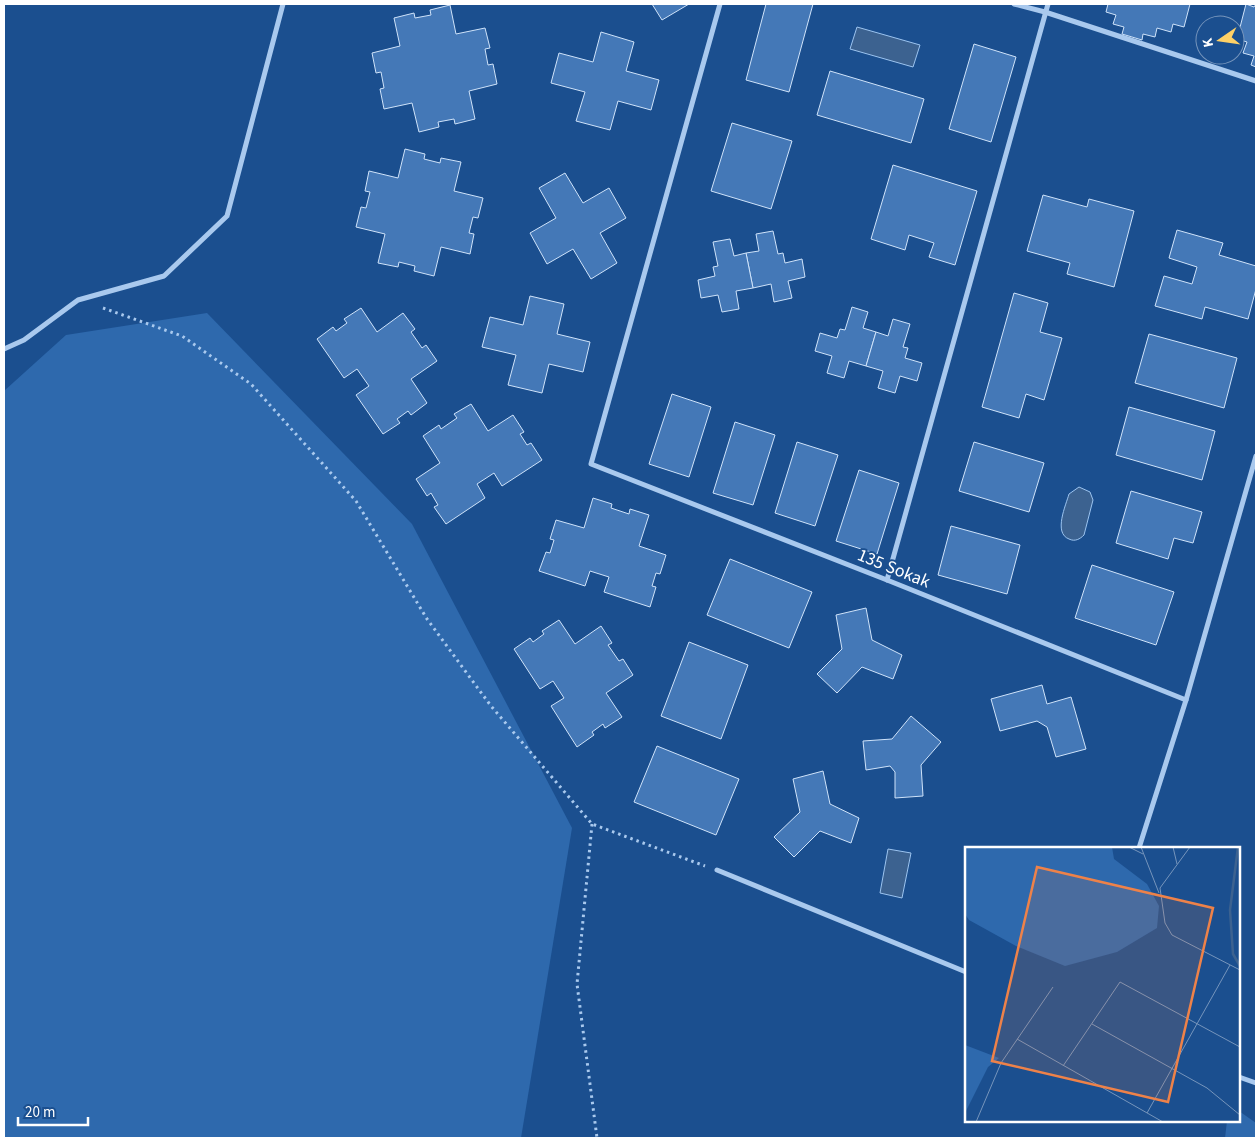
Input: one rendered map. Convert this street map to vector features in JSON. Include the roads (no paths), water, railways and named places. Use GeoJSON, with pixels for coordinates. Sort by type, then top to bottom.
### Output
{"type":"FeatureCollection","features":[{"type":"Feature","properties":{"kind":"street"},"geometry":{"type":"LineString","coordinates":[[4,349],[24,340],[78,300],[164,276],[227,216],[283,4]]}},
{"type":"Feature","properties":{"kind":"street","name":"135 Sokak"},"geometry":{"type":"LineString","coordinates":[[720,4],[591,464],[1186,700]]}},
{"type":"Feature","properties":{"kind":"street"},"geometry":{"type":"LineString","coordinates":[[1014,4],[1045,12],[1256,81]]}},
{"type":"Feature","properties":{"kind":"street"},"geometry":{"type":"LineString","coordinates":[[887,580],[1048,4]]}},
{"type":"Feature","properties":{"kind":"street"},"geometry":{"type":"LineString","coordinates":[[1139,847],[1186,700],[1256,456]]}},
{"type":"Feature","properties":{"kind":"street"},"geometry":{"type":"LineString","coordinates":[[717,870],[965,972]]}},
{"type":"Feature","properties":{"kind":"street"},"geometry":{"type":"LineString","coordinates":[[1240,1077],[1256,1083]]}}]}
